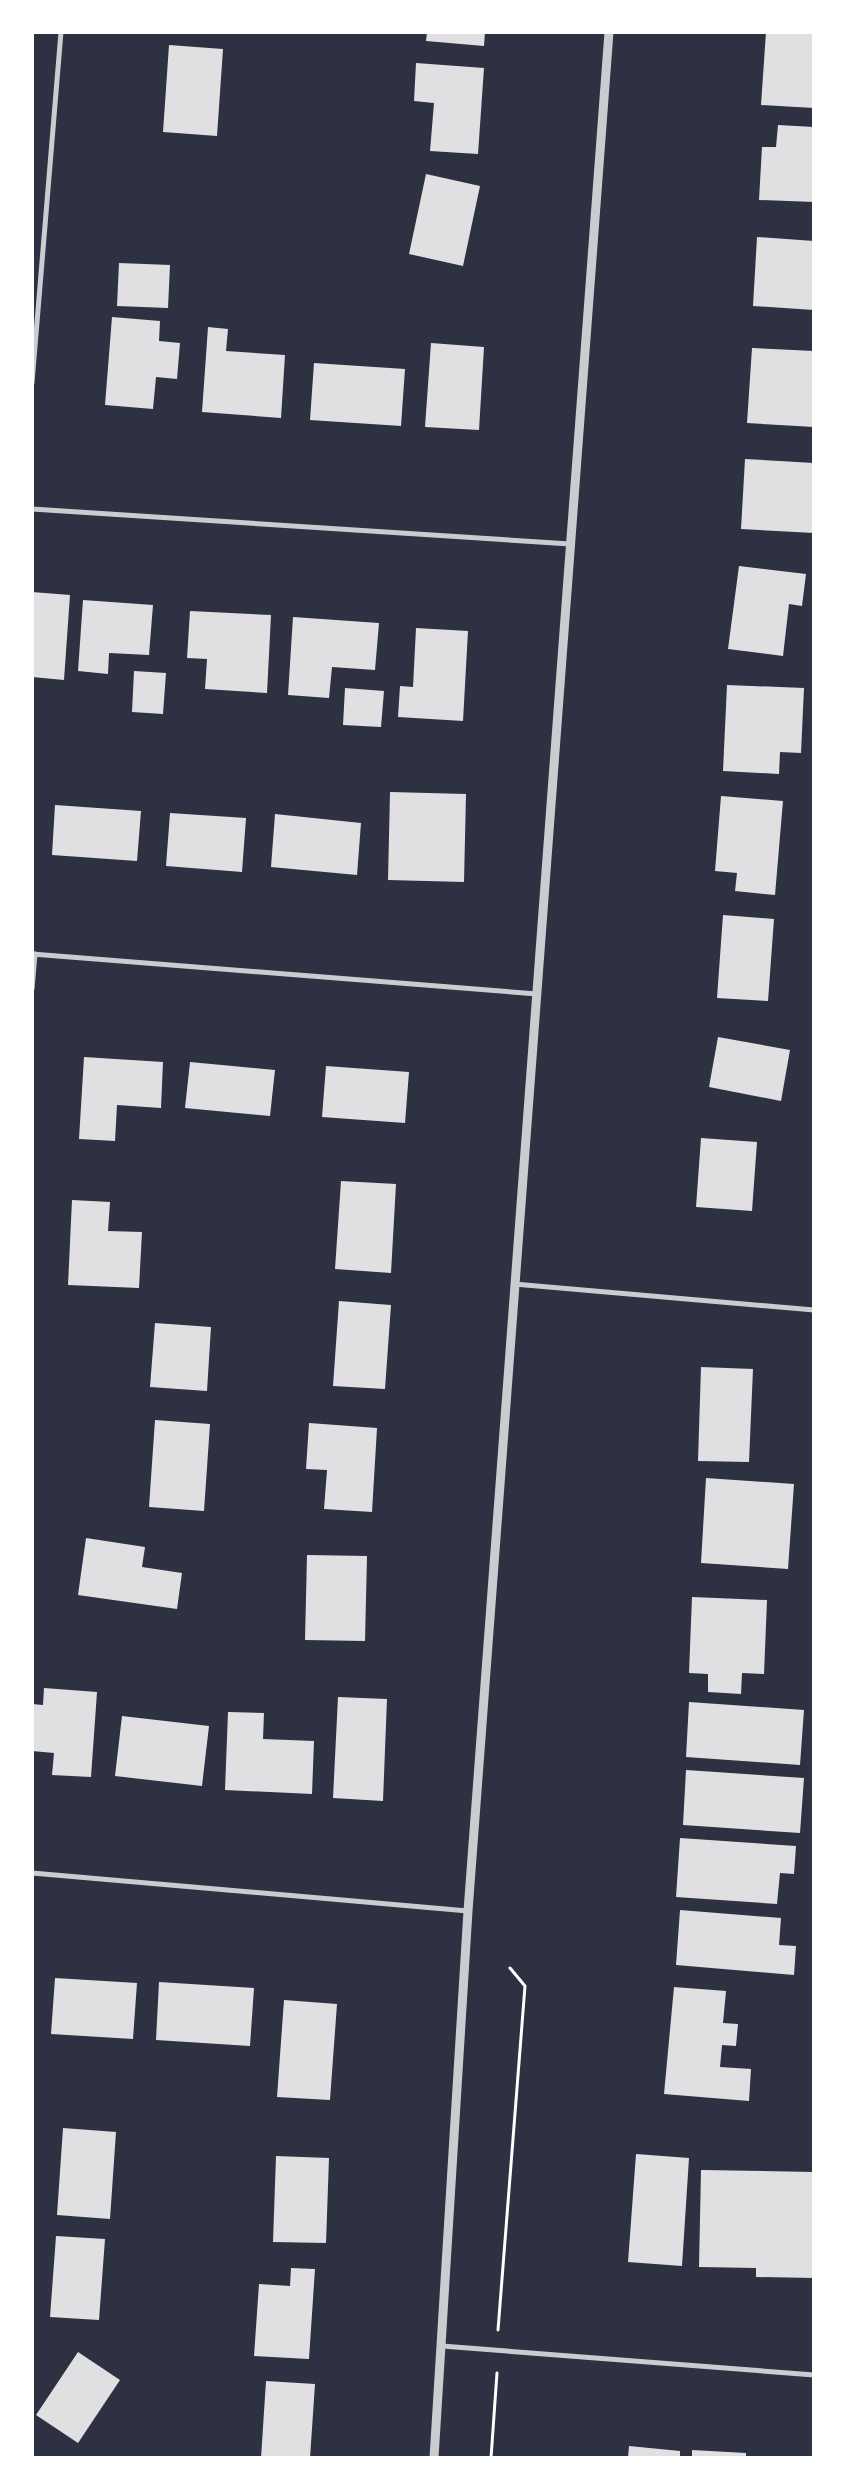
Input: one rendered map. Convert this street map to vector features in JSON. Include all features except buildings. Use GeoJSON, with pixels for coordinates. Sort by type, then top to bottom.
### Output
{"type":"FeatureCollection","features":[{"type":"Feature","properties":{"kind":"street"},"geometry":{"type":"LineString","coordinates":[[32,382],[60,32]]}},
{"type":"Feature","properties":{"kind":"street"},"geometry":{"type":"LineString","coordinates":[[434,2458],[468,1911],[609,32]]}},
{"type":"Feature","properties":{"kind":"street"},"geometry":{"type":"LineString","coordinates":[[32,509],[570,544]]}},
{"type":"Feature","properties":{"kind":"street"},"geometry":{"type":"LineString","coordinates":[[32,990],[34,954],[492,992],[538,994]]}},
{"type":"Feature","properties":{"kind":"street"},"geometry":{"type":"LineString","coordinates":[[514,1284],[814,1310]]}},
{"type":"Feature","properties":{"kind":"street"},"geometry":{"type":"LineString","coordinates":[[32,1873],[468,1911]]}},
{"type":"Feature","properties":{"kind":"street"},"geometry":{"type":"LineString","coordinates":[[442,2346],[814,2375]]}},
{"type":"Feature","properties":{"kind":"path"},"geometry":{"type":"LineString","coordinates":[[499,2316],[525,1986],[510,1968]]}},
{"type":"Feature","properties":{"kind":"path"},"geometry":{"type":"LineString","coordinates":[[491,2458],[496,2384]]}}]}
